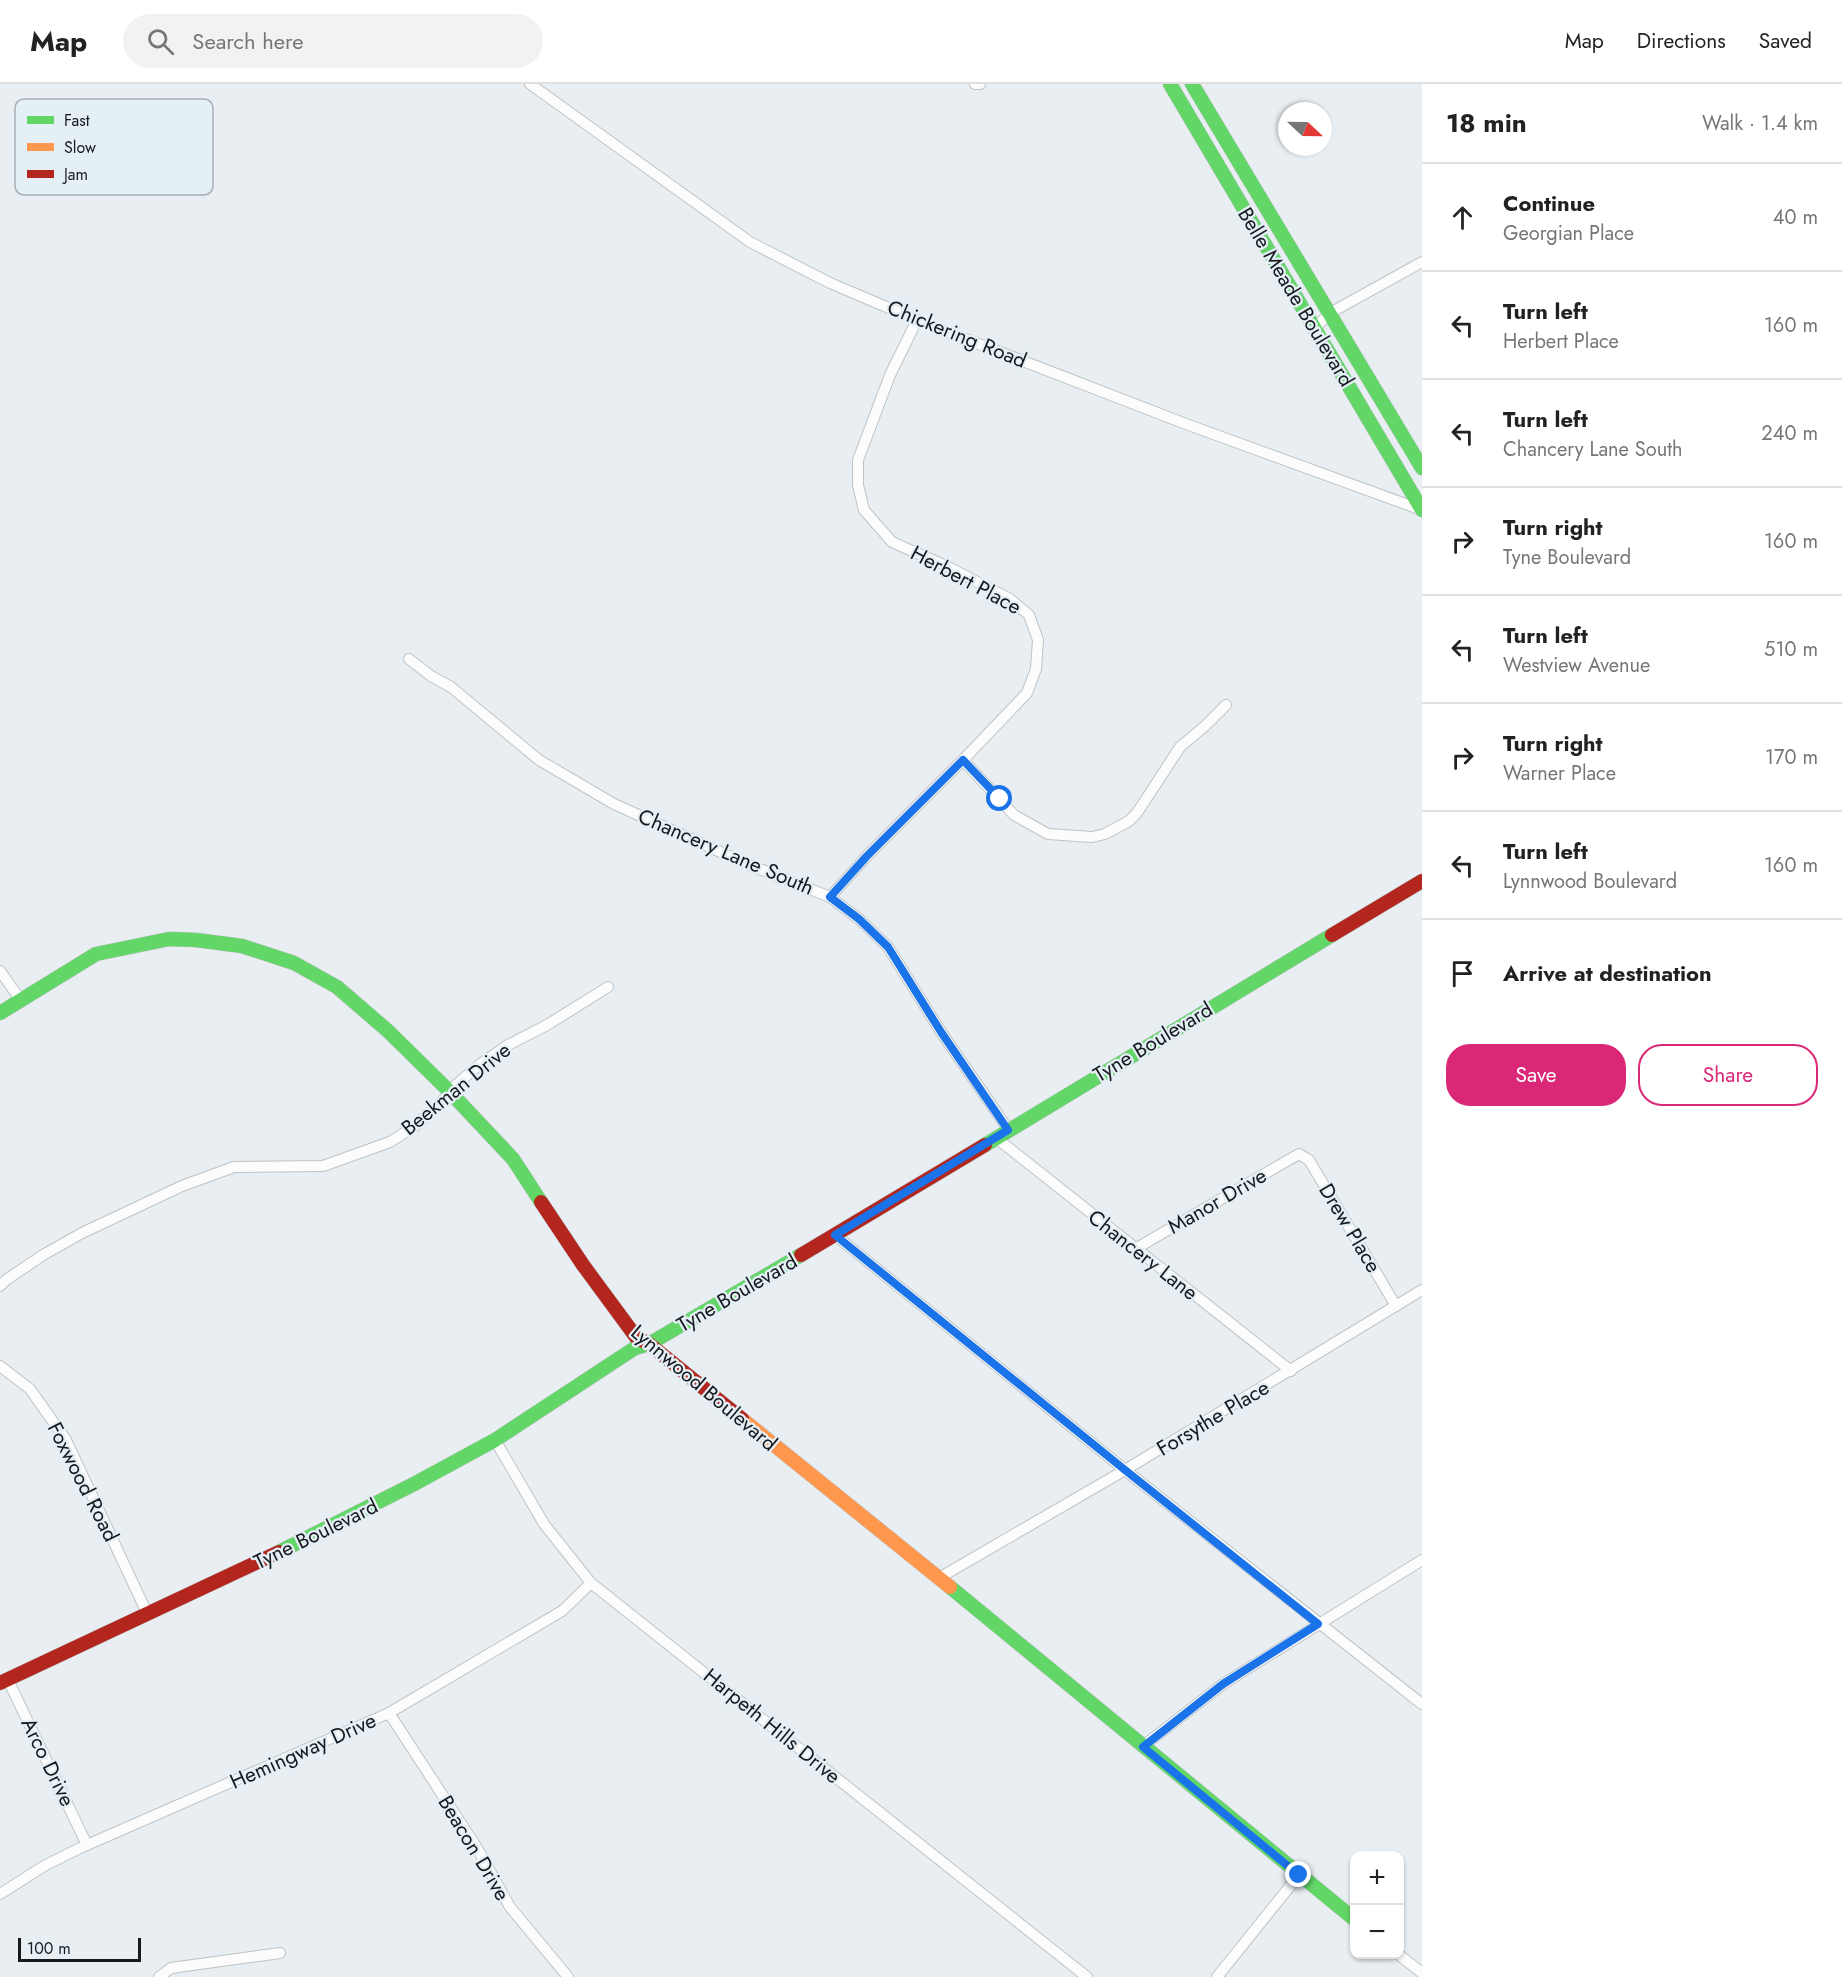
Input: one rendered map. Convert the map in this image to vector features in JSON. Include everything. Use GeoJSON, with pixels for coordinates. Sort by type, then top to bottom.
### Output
{"type":"FeatureCollection","features":[{"type":"Feature","properties":{"kind":"street","name":"Chickering Road"},"geometry":{"type":"LineString","coordinates":[[530,84],[750,242],[830,283],[917,320],[1186,424],[1422,510]]}},
{"type":"Feature","properties":{"kind":"street"},"geometry":{"type":"LineString","coordinates":[[975,84],[980,84]]}},
{"type":"Feature","properties":{"kind":"street","name":"Belle Meade Boulevard"},"geometry":{"type":"LineString","coordinates":[[1170,84],[1422,510]]}},
{"type":"Feature","properties":{"kind":"street","name":"Belle Meade Boulevard"},"geometry":{"type":"LineString","coordinates":[[1192,84],[1422,468]]}},
{"type":"Feature","properties":{"kind":"street"},"geometry":{"type":"LineString","coordinates":[[1314,329],[1330,313],[1422,262]]}},
{"type":"Feature","properties":{"kind":"street","name":"Herbert Place"},"geometry":{"type":"LineString","coordinates":[[830,897],[867,856],[1027,693],[1036,669],[1038,640],[1029,615],[1010,599],[946,566],[892,542],[864,510],[858,485],[858,460],[890,375],[917,320]]}},
{"type":"Feature","properties":{"kind":"street","name":"Chancery Lane South"},"geometry":{"type":"LineString","coordinates":[[409,659],[431,676],[451,687],[539,760],[614,804],[745,863],[830,897],[859,919],[888,947],[941,1032],[1008,1130]]}},
{"type":"Feature","properties":{"kind":"street"},"geometry":{"type":"LineString","coordinates":[[963,760],[1014,815],[1048,834],[1092,837],[1105,834],[1129,821],[1137,813],[1180,747],[1226,705]]}},
{"type":"Feature","properties":{"kind":"street","name":"Tyne Boulevard"},"geometry":{"type":"LineString","coordinates":[[4,1682],[329,1529],[495,1440],[635,1348],[649,1344],[835,1235],[1422,880]]}},
{"type":"Feature","properties":{"kind":"street","name":"Lynnwood Boulevard"},"geometry":{"type":"LineString","coordinates":[[0,1013],[96,954],[169,939],[242,946],[294,963],[337,987],[388,1031],[513,1159],[583,1265],[636,1337],[649,1344],[939,1578],[1350,1916]]}},
{"type":"Feature","properties":{"kind":"street"},"geometry":{"type":"LineString","coordinates":[[0,971],[20,999]]}},
{"type":"Feature","properties":{"kind":"street","name":"Beekman Drive"},"geometry":{"type":"LineString","coordinates":[[0,1286],[44,1255],[82,1233],[191,1183],[234,1167],[323,1166],[390,1142],[415,1126],[443,1101],[449,1091],[479,1065],[508,1045],[547,1025],[608,987]]}},
{"type":"Feature","properties":{"kind":"street","name":"Chancery Lane"},"geometry":{"type":"LineString","coordinates":[[995,1137],[1291,1371]]}},
{"type":"Feature","properties":{"kind":"street","name":"Manor Drive"},"geometry":{"type":"LineString","coordinates":[[1135,1249],[1299,1154]]}},
{"type":"Feature","properties":{"kind":"street","name":"Drew Place"},"geometry":{"type":"LineString","coordinates":[[1299,1154],[1310,1160],[1396,1306]]}},
{"type":"Feature","properties":{"kind":"street"},"geometry":{"type":"LineString","coordinates":[[835,1235],[1125,1470],[1422,1704]]}},
{"type":"Feature","properties":{"kind":"street","name":"Forsythe Place"},"geometry":{"type":"LineString","coordinates":[[939,1578],[1125,1470],[1422,1290]]}},
{"type":"Feature","properties":{"kind":"street","name":"Foxwood Road"},"geometry":{"type":"LineString","coordinates":[[0,1366],[30,1389],[66,1440],[147,1613]]}},
{"type":"Feature","properties":{"kind":"street","name":"Harpeth Hills Drive"},"geometry":{"type":"LineString","coordinates":[[495,1440],[544,1524],[591,1583],[1087,1977]]}},
{"type":"Feature","properties":{"kind":"street"},"geometry":{"type":"LineString","coordinates":[[1143,1747],[1223,1684],[1422,1560]]}},
{"type":"Feature","properties":{"kind":"street","name":"Hemingway Drive"},"geometry":{"type":"LineString","coordinates":[[0,1894],[44,1866],[87,1845],[389,1713],[562,1611],[591,1583]]}},
{"type":"Feature","properties":{"kind":"street","name":"Arco Drive"},"geometry":{"type":"LineString","coordinates":[[4,1682],[87,1845]]}},
{"type":"Feature","properties":{"kind":"street","name":"Beacon Drive"},"geometry":{"type":"LineString","coordinates":[[389,1713],[477,1848],[510,1907],[568,1977]]}},
{"type":"Feature","properties":{"kind":"street"},"geometry":{"type":"LineString","coordinates":[[1217,1977],[1299,1875]]}},
{"type":"Feature","properties":{"kind":"street"},"geometry":{"type":"LineString","coordinates":[[159,1977],[171,1968],[280,1953]]}},
{"type":"Feature","properties":{"kind":"street"},"geometry":{"type":"LineString","coordinates":[[1404,1959],[1422,1973]]}},
{"type":"Feature","properties":{"kind":"traffic: fast"},"geometry":{"type":"LineString","coordinates":[[1170,84],[1422,510]]}},
{"type":"Feature","properties":{"kind":"traffic: fast"},"geometry":{"type":"LineString","coordinates":[[1192,84],[1422,468]]}},
{"type":"Feature","properties":{"kind":"traffic: fast"},"geometry":{"type":"LineString","coordinates":[[985,1145],[1332,935]]}},
{"type":"Feature","properties":{"kind":"traffic: fast"},"geometry":{"type":"LineString","coordinates":[[0,1013],[96,954],[169,939],[242,946],[294,963],[337,987],[388,1031],[513,1159],[541,1202]]}},
{"type":"Feature","properties":{"kind":"traffic: fast"},"geometry":{"type":"LineString","coordinates":[[279,1552],[495,1440],[635,1348],[649,1344],[801,1255]]}},
{"type":"Feature","properties":{"kind":"traffic: fast"},"geometry":{"type":"LineString","coordinates":[[950,1587],[1350,1916]]}},
{"type":"Feature","properties":{"kind":"traffic: slow"},"geometry":{"type":"LineString","coordinates":[[742,1419],[950,1587]]}},
{"type":"Feature","properties":{"kind":"traffic: jam"},"geometry":{"type":"LineString","coordinates":[[1332,935],[1422,881]]}},
{"type":"Feature","properties":{"kind":"traffic: jam"},"geometry":{"type":"LineString","coordinates":[[801,1255],[985,1145]]}},
{"type":"Feature","properties":{"kind":"traffic: jam"},"geometry":{"type":"LineString","coordinates":[[541,1202],[583,1265],[636,1337],[649,1344],[742,1419]]}},
{"type":"Feature","properties":{"kind":"traffic: jam"},"geometry":{"type":"LineString","coordinates":[[0,1683],[279,1552]]}},
{"type":"Feature","properties":{"kind":"route"},"geometry":{"type":"LineString","coordinates":[[1000,799],[963,760],[867,856],[830,897],[859,919],[888,947],[941,1032],[1008,1130],[835,1235],[1318,1624],[1223,1684],[1143,1747],[1299,1875]]}}]}
